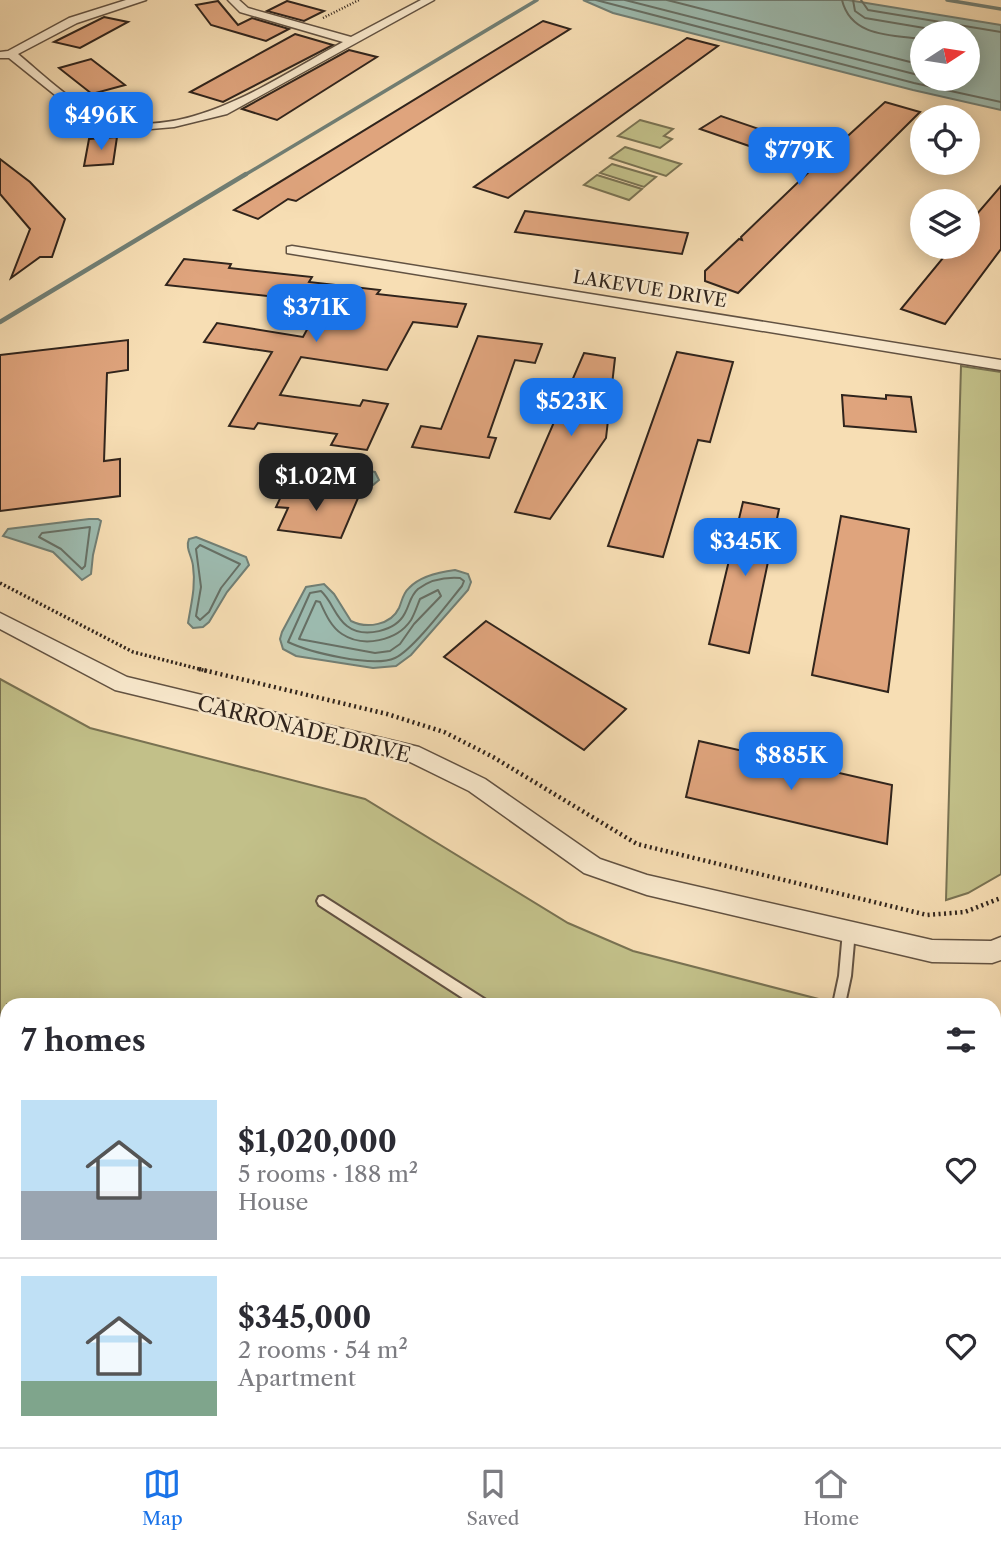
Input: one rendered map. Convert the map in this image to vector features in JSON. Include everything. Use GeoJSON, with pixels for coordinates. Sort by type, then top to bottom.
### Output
{"type":"FeatureCollection","features":[{"type":"Feature","properties":{"kind":"street"},"geometry":{"type":"LineString","coordinates":[[141,0],[100,9],[73,19],[5,55],[92,115],[134,125],[196,120],[223,110],[429,0]]}},
{"type":"Feature","properties":{"kind":"street"},"geometry":{"type":"LineString","coordinates":[[233,0],[244,10],[352,41]]}},
{"type":"Feature","properties":{"kind":"street","name":"LAKEVUE DRIVE"},"geometry":{"type":"LineString","coordinates":[[292,250],[1001,365]]}},
{"type":"Feature","properties":{"kind":"street","name":"CARRONADE DRIVE"},"geometry":{"type":"LineString","coordinates":[[0,620],[122,684],[411,753],[477,785],[592,866],[647,885],[932,951],[992,952],[1001,948]]}},
{"type":"Feature","properties":{"kind":"lane"},"geometry":{"type":"LineString","coordinates":[[323,901],[473,998]]}},
{"type":"Feature","properties":{"kind":"lane"},"geometry":{"type":"LineString","coordinates":[[840,998],[849,931]]}},
{"type":"Feature","properties":{"kind":"path"},"geometry":{"type":"LineString","coordinates":[[303,27],[359,0]]}},
{"type":"Feature","properties":{"kind":"path"},"geometry":{"type":"LineString","coordinates":[[0,583],[133,652],[334,700],[446,733],[480,750],[597,825],[637,844],[927,915],[950,916],[975,911],[1001,898]]}},
{"type":"Feature","properties":{"kind":"shaded area"},"geometry":{"type":"Polygon","coordinates":[[[640,120],[673,129],[664,136],[672,139],[660,148],[618,136],[640,120]]]}},
{"type":"Feature","properties":{"kind":"shaded area"},"geometry":{"type":"Polygon","coordinates":[[[625,147],[681,164],[666,176],[610,158],[625,147]]]}},
{"type":"Feature","properties":{"kind":"shaded area"},"geometry":{"type":"Polygon","coordinates":[[[612,164],[656,177],[644,187],[600,173],[612,164]]]}},
{"type":"Feature","properties":{"kind":"shaded area"},"geometry":{"type":"Polygon","coordinates":[[[597,175],[642,189],[629,200],[584,185],[597,175]]]}},
{"type":"Feature","properties":{"kind":"shaded area"},"geometry":{"type":"Polygon","coordinates":[[[961,366],[1001,372],[1001,874],[968,893],[946,900],[961,366]]]}},
{"type":"Feature","properties":{"kind":"shaded area"},"geometry":{"type":"Polygon","coordinates":[[[0,679],[90,728],[365,799],[568,923],[633,951],[815,998],[0,998],[0,679]]]}},
{"type":"Feature","properties":{"kind":"water"},"geometry":{"type":"Polygon","coordinates":[[[583,0],[848,0],[977,21],[910,21],[910,89],[613,13],[583,0]]]}},
{"type":"Feature","properties":{"kind":"water"},"geometry":{"type":"Polygon","coordinates":[[[980,22],[1001,25],[1001,110],[917,91],[980,91],[980,22]]]}},
{"type":"Feature","properties":{"kind":"water"},"geometry":{"type":"Polygon","coordinates":[[[314,459],[336,466],[375,472],[379,480],[364,487],[354,482],[326,481],[304,470],[304,462],[314,459]]]}},
{"type":"Feature","properties":{"kind":"water"},"geometry":{"type":"Polygon","coordinates":[[[89,519],[101,521],[91,574],[82,580],[53,552],[3,536],[8,529],[89,519]]]}},
{"type":"Feature","properties":{"kind":"water"},"geometry":{"type":"Polygon","coordinates":[[[196,537],[246,557],[249,565],[227,592],[209,622],[203,627],[193,628],[188,623],[194,581],[188,546],[189,539],[196,537]]]}},
{"type":"Feature","properties":{"kind":"water"},"geometry":{"type":"Polygon","coordinates":[[[455,570],[468,574],[471,582],[468,590],[411,655],[396,666],[373,668],[296,656],[283,649],[280,639],[282,632],[306,587],[324,584],[334,594],[351,621],[371,625],[385,622],[395,614],[405,592],[419,580],[436,573],[455,570]]]}},
{"type":"Feature","properties":{"kind":"building"},"geometry":{"type":"Polygon","coordinates":[[[218,1],[238,25],[252,18],[289,29],[266,41],[211,25],[196,5],[218,1]]]}},
{"type":"Feature","properties":{"kind":"building"},"geometry":{"type":"Polygon","coordinates":[[[287,1],[324,11],[304,21],[267,11],[287,1]]]}},
{"type":"Feature","properties":{"kind":"building"},"geometry":{"type":"Polygon","coordinates":[[[104,17],[128,22],[80,48],[54,42],[104,17]]]}},
{"type":"Feature","properties":{"kind":"building"},"geometry":{"type":"Polygon","coordinates":[[[543,21],[570,29],[296,201],[288,199],[258,219],[234,210],[543,21]]]}},
{"type":"Feature","properties":{"kind":"building"},"geometry":{"type":"Polygon","coordinates":[[[295,34],[333,45],[223,102],[190,92],[295,34]]]}},
{"type":"Feature","properties":{"kind":"building"},"geometry":{"type":"Polygon","coordinates":[[[687,38],[718,46],[508,198],[474,187],[687,38]]]}},
{"type":"Feature","properties":{"kind":"building"},"geometry":{"type":"Polygon","coordinates":[[[349,50],[377,57],[277,120],[242,109],[349,50]]]}},
{"type":"Feature","properties":{"kind":"building"},"geometry":{"type":"Polygon","coordinates":[[[91,59],[125,85],[92,94],[59,68],[91,59]]]}},
{"type":"Feature","properties":{"kind":"building"},"geometry":{"type":"Polygon","coordinates":[[[885,102],[910,109],[910,122],[738,293],[705,281],[705,271],[739,239],[742,240],[741,237],[813,168],[700,129],[721,116],[829,153],[885,102]]]}},
{"type":"Feature","properties":{"kind":"building"},"geometry":{"type":"Polygon","coordinates":[[[117,137],[113,164],[84,166],[89,139],[117,137]]]}},
{"type":"Feature","properties":{"kind":"building"},"geometry":{"type":"Polygon","coordinates":[[[0,159],[30,182],[65,219],[52,257],[40,257],[11,278],[30,229],[0,194],[0,159]]]}},
{"type":"Feature","properties":{"kind":"building"},"geometry":{"type":"Polygon","coordinates":[[[1001,186],[1001,249],[945,324],[901,309],[942,259],[980,259],[980,210],[1001,186]]]}},
{"type":"Feature","properties":{"kind":"building"},"geometry":{"type":"Polygon","coordinates":[[[525,211],[688,233],[682,254],[515,232],[525,211]]]}},
{"type":"Feature","properties":{"kind":"building"},"geometry":{"type":"Polygon","coordinates":[[[184,259],[231,264],[229,268],[312,277],[309,282],[380,290],[377,294],[466,304],[457,327],[413,322],[387,370],[301,357],[280,395],[360,406],[363,400],[388,404],[367,450],[331,445],[337,434],[258,423],[254,429],[229,426],[272,352],[204,342],[217,323],[303,337],[322,302],[166,285],[184,259]]]}},
{"type":"Feature","properties":{"kind":"building"},"geometry":{"type":"Polygon","coordinates":[[[478,336],[542,344],[535,363],[515,360],[488,437],[496,438],[489,458],[412,447],[421,426],[441,429],[478,336]]]}},
{"type":"Feature","properties":{"kind":"building"},"geometry":{"type":"Polygon","coordinates":[[[128,340],[128,370],[107,373],[104,461],[120,459],[120,496],[0,511],[0,355],[128,340]]]}},
{"type":"Feature","properties":{"kind":"building"},"geometry":{"type":"Polygon","coordinates":[[[677,352],[733,362],[710,442],[698,440],[663,557],[608,546],[677,352]]]}},
{"type":"Feature","properties":{"kind":"building"},"geometry":{"type":"Polygon","coordinates":[[[584,353],[615,358],[606,438],[550,519],[515,512],[584,353]]]}},
{"type":"Feature","properties":{"kind":"building"},"geometry":{"type":"Polygon","coordinates":[[[842,395],[886,399],[886,395],[911,397],[916,432],[844,426],[842,395]]]}},
{"type":"Feature","properties":{"kind":"building"},"geometry":{"type":"Polygon","coordinates":[[[285,488],[358,498],[341,538],[278,530],[288,508],[276,507],[285,488]]]}},
{"type":"Feature","properties":{"kind":"building"},"geometry":{"type":"Polygon","coordinates":[[[743,502],[779,509],[749,653],[709,644],[743,502]]]}},
{"type":"Feature","properties":{"kind":"building"},"geometry":{"type":"Polygon","coordinates":[[[841,516],[909,529],[888,692],[812,675],[841,516]]]}},
{"type":"Feature","properties":{"kind":"building"},"geometry":{"type":"Polygon","coordinates":[[[486,621],[626,709],[584,750],[444,657],[486,621]]]}},
{"type":"Feature","properties":{"kind":"building"},"geometry":{"type":"Polygon","coordinates":[[[699,741],[892,785],[887,844],[686,797],[699,741]]]}},
{"type":"Feature","properties":{"kind":"waterway"},"geometry":{"type":"LineString","coordinates":[[243,176],[537,0]]}},
{"type":"Feature","properties":{"kind":"waterway"},"geometry":{"type":"LineString","coordinates":[[947,0],[1001,9]]}},
{"type":"Feature","properties":{"kind":"waterway"},"geometry":{"type":"LineString","coordinates":[[0,322],[246,174]]}}]}
